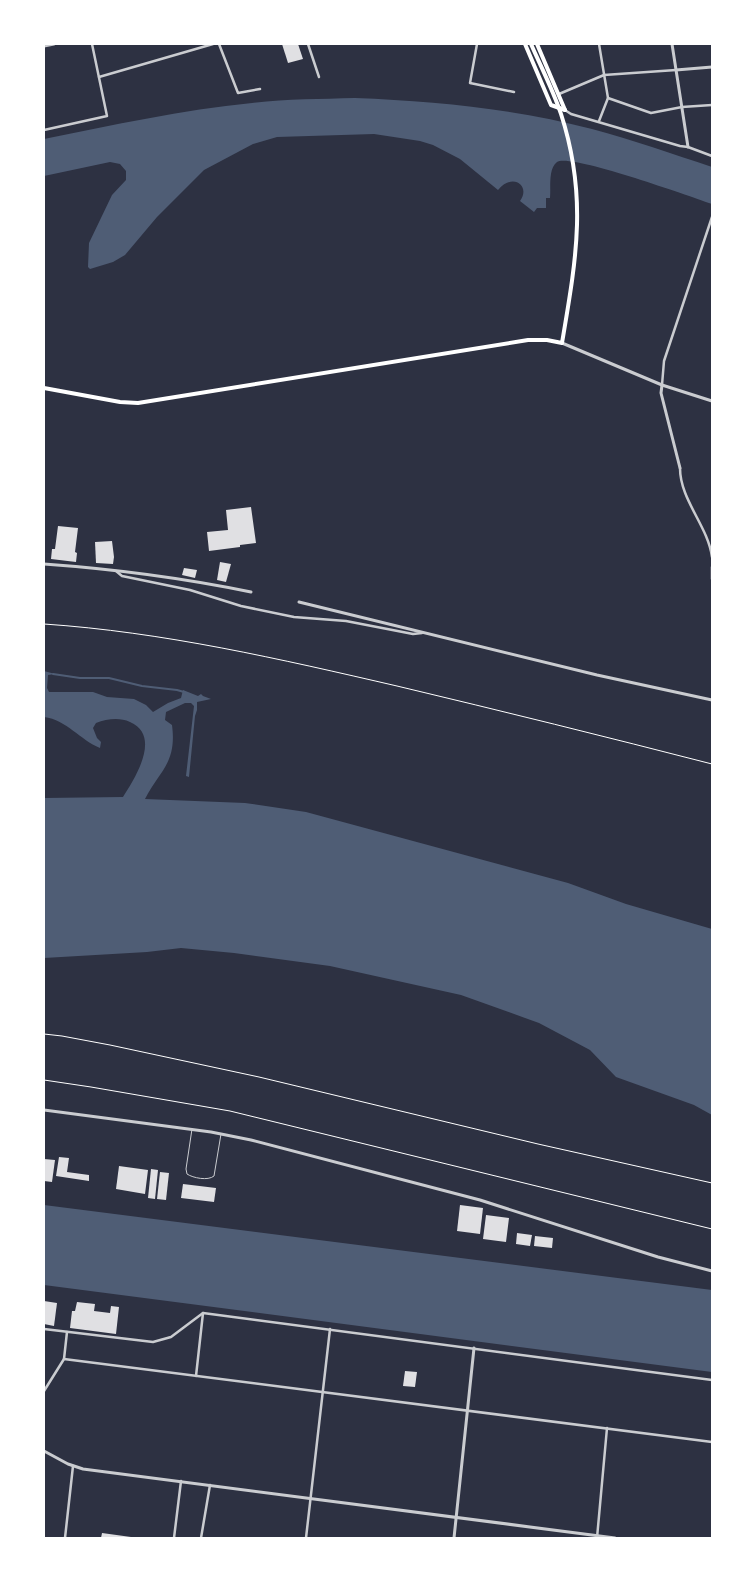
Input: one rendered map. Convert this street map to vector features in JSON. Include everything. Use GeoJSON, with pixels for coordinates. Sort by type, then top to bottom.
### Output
{"type":"FeatureCollection","features":[{"type":"Feature","properties":{"kind":"main road"},"geometry":{"type":"LineString","coordinates":[[525,44],[551,105],[565,110]]}},
{"type":"Feature","properties":{"kind":"main road"},"geometry":{"type":"LineString","coordinates":[[44,388],[120,402],[138,403],[528,340],[547,340],[562,343],[577,241],[576,176],[561,114],[531,44]]}},
{"type":"Feature","properties":{"kind":"main road"},"geometry":{"type":"LineString","coordinates":[[537,44],[565,110]]}},
{"type":"Feature","properties":{"kind":"street"},"geometry":{"type":"LineString","coordinates":[[44,46],[54,44]]}},
{"type":"Feature","properties":{"kind":"street"},"geometry":{"type":"LineString","coordinates":[[44,130],[107,116],[92,44]]}},
{"type":"Feature","properties":{"kind":"street"},"geometry":{"type":"LineString","coordinates":[[99,77],[213,44]]}},
{"type":"Feature","properties":{"kind":"street"},"geometry":{"type":"LineString","coordinates":[[219,44],[238,93],[260,89]]}},
{"type":"Feature","properties":{"kind":"street"},"geometry":{"type":"LineString","coordinates":[[308,44],[319,77]]}},
{"type":"Feature","properties":{"kind":"street"},"geometry":{"type":"LineString","coordinates":[[477,44],[470,83],[514,92]]}},
{"type":"Feature","properties":{"kind":"street"},"geometry":{"type":"LineString","coordinates":[[599,44],[608,98],[599,121]]}},
{"type":"Feature","properties":{"kind":"street"},"geometry":{"type":"LineString","coordinates":[[672,44],[688,147]]}},
{"type":"Feature","properties":{"kind":"street"},"geometry":{"type":"LineString","coordinates":[[559,94],[604,75],[712,67]]}},
{"type":"Feature","properties":{"kind":"street"},"geometry":{"type":"LineString","coordinates":[[608,98],[651,113],[682,106],[712,105]]}},
{"type":"Feature","properties":{"kind":"street"},"geometry":{"type":"LineString","coordinates":[[565,110],[571,114],[688,147],[712,156]]}},
{"type":"Feature","properties":{"kind":"street"},"geometry":{"type":"LineString","coordinates":[[712,216],[664,361],[661,393],[684,486],[708,540],[712,556]]}},
{"type":"Feature","properties":{"kind":"street"},"geometry":{"type":"LineString","coordinates":[[562,343],[662,385],[712,401]]}},
{"type":"Feature","properties":{"kind":"street"},"geometry":{"type":"LineString","coordinates":[[44,564],[115,570],[187,580],[251,592]]}},
{"type":"Feature","properties":{"kind":"street"},"geometry":{"type":"LineString","coordinates":[[712,567],[712,579]]}},
{"type":"Feature","properties":{"kind":"street"},"geometry":{"type":"LineString","coordinates":[[115,570],[122,576],[182,588],[241,606],[294,618],[346,621],[413,634],[425,632]]}},
{"type":"Feature","properties":{"kind":"street"},"geometry":{"type":"LineString","coordinates":[[299,602],[606,677],[712,700]]}},
{"type":"Feature","properties":{"kind":"street"},"geometry":{"type":"LineString","coordinates":[[44,1110],[221,1134],[462,1195],[658,1257],[712,1271]]}},
{"type":"Feature","properties":{"kind":"street"},"geometry":{"type":"LineString","coordinates":[[196,1376],[204,1313]]}},
{"type":"Feature","properties":{"kind":"street"},"geometry":{"type":"LineString","coordinates":[[44,1329],[153,1342],[171,1337],[204,1313],[712,1380]]}},
{"type":"Feature","properties":{"kind":"street"},"geometry":{"type":"LineString","coordinates":[[306,1538],[330,1329]]}},
{"type":"Feature","properties":{"kind":"street"},"geometry":{"type":"LineString","coordinates":[[44,1392],[64,1359],[68,1332]]}},
{"type":"Feature","properties":{"kind":"street"},"geometry":{"type":"LineString","coordinates":[[454,1538],[474,1348]]}},
{"type":"Feature","properties":{"kind":"street"},"geometry":{"type":"LineString","coordinates":[[64,1359],[712,1442]]}},
{"type":"Feature","properties":{"kind":"street"},"geometry":{"type":"LineString","coordinates":[[597,1537],[607,1428]]}},
{"type":"Feature","properties":{"kind":"street"},"geometry":{"type":"LineString","coordinates":[[44,1451],[73,1466],[615,1538]]}},
{"type":"Feature","properties":{"kind":"street"},"geometry":{"type":"LineString","coordinates":[[65,1538],[73,1466]]}},
{"type":"Feature","properties":{"kind":"street"},"geometry":{"type":"LineString","coordinates":[[174,1538],[182,1481]]}},
{"type":"Feature","properties":{"kind":"street"},"geometry":{"type":"LineString","coordinates":[[201,1538],[210,1485]]}},
{"type":"Feature","properties":{"kind":"lane"},"geometry":{"type":"LineString","coordinates":[[192,1129],[186,1169],[187,1174],[209,1179],[214,1176],[221,1134]]}},
{"type":"Feature","properties":{"kind":"path"},"geometry":{"type":"LineString","coordinates":[[44,624],[96,628],[282,659],[552,722],[712,764]]}},
{"type":"Feature","properties":{"kind":"path"},"geometry":{"type":"LineString","coordinates":[[44,1034],[83,1040],[259,1077],[538,1144],[712,1183]]}},
{"type":"Feature","properties":{"kind":"path"},"geometry":{"type":"LineString","coordinates":[[44,1080],[230,1111],[712,1229]]}},
{"type":"Feature","properties":{"kind":"water"},"geometry":{"type":"Polygon","coordinates":[[[355,98],[415,101],[504,111],[563,122],[623,138],[712,167],[712,204],[606,169],[567,161],[557,162],[554,165],[551,174],[550,198],[546,198],[546,208],[537,208],[534,212],[520,201],[523,190],[519,183],[509,182],[498,190],[460,159],[433,145],[420,141],[374,134],[277,137],[253,144],[204,170],[157,217],[125,255],[113,262],[90,269],[88,267],[89,243],[112,195],[126,180],[126,171],[120,164],[110,162],[44,176],[44,139],[148,118],[226,106],[304,99],[355,98]]]}},
{"type":"Feature","properties":{"kind":"water"},"geometry":{"type":"Polygon","coordinates":[[[44,671],[55,674],[48,675],[47,688],[49,692],[93,692],[107,697],[134,699],[146,705],[153,712],[181,698],[183,690],[198,696],[201,694],[211,699],[197,702],[189,777],[186,776],[194,706],[191,703],[185,703],[166,712],[165,720],[172,725],[172,749],[166,765],[145,799],[245,803],[306,812],[568,883],[626,904],[712,929],[712,1115],[694,1105],[616,1077],[590,1050],[539,1023],[461,995],[330,966],[181,948],[147,952],[44,958],[44,798],[123,797],[139,769],[145,747],[144,737],[139,728],[126,720],[113,719],[96,723],[93,728],[101,742],[100,748],[60,722],[44,717],[44,671]]]}},
{"type":"Feature","properties":{"kind":"water"},"geometry":{"type":"Polygon","coordinates":[[[44,1205],[712,1290],[712,1372],[44,1285],[44,1205]]]}},
{"type":"Feature","properties":{"kind":"building"},"geometry":{"type":"Polygon","coordinates":[[[282,44],[298,44],[303,59],[288,63],[282,44]]]}},
{"type":"Feature","properties":{"kind":"building"},"geometry":{"type":"Polygon","coordinates":[[[251,507],[256,543],[209,551],[207,532],[228,530],[226,510],[251,507]]]}},
{"type":"Feature","properties":{"kind":"building"},"geometry":{"type":"Polygon","coordinates":[[[58,526],[78,528],[75,552],[77,553],[76,562],[51,559],[52,549],[55,549],[58,526]]]}},
{"type":"Feature","properties":{"kind":"building"},"geometry":{"type":"Polygon","coordinates":[[[112,541],[113,564],[96,563],[95,542],[112,541]]]}},
{"type":"Feature","properties":{"kind":"building"},"geometry":{"type":"Polygon","coordinates":[[[220,562],[231,564],[226,582],[217,580],[220,562]]]}},
{"type":"Feature","properties":{"kind":"building"},"geometry":{"type":"Polygon","coordinates":[[[184,568],[197,570],[195,578],[182,575],[184,568]]]}},
{"type":"Feature","properties":{"kind":"building"},"geometry":{"type":"Polygon","coordinates":[[[59,1157],[69,1158],[67,1172],[89,1175],[89,1181],[56,1176],[59,1157]]]}},
{"type":"Feature","properties":{"kind":"building"},"geometry":{"type":"Polygon","coordinates":[[[44,1159],[55,1160],[52,1182],[44,1181],[44,1159]]]}},
{"type":"Feature","properties":{"kind":"building"},"geometry":{"type":"Polygon","coordinates":[[[119,1166],[148,1170],[145,1194],[116,1189],[119,1166]]]}},
{"type":"Feature","properties":{"kind":"building"},"geometry":{"type":"Polygon","coordinates":[[[151,1169],[158,1170],[155,1199],[148,1198],[151,1169]]]}},
{"type":"Feature","properties":{"kind":"building"},"geometry":{"type":"Polygon","coordinates":[[[160,1172],[169,1173],[166,1200],[157,1199],[160,1172]]]}},
{"type":"Feature","properties":{"kind":"building"},"geometry":{"type":"Polygon","coordinates":[[[183,1184],[216,1188],[214,1202],[181,1198],[183,1184]]]}},
{"type":"Feature","properties":{"kind":"building"},"geometry":{"type":"Polygon","coordinates":[[[460,1205],[483,1208],[480,1234],[457,1231],[460,1205]]]}},
{"type":"Feature","properties":{"kind":"building"},"geometry":{"type":"Polygon","coordinates":[[[486,1215],[509,1218],[506,1242],[483,1239],[486,1215]]]}},
{"type":"Feature","properties":{"kind":"building"},"geometry":{"type":"Polygon","coordinates":[[[517,1233],[532,1235],[530,1246],[516,1244],[517,1233]]]}},
{"type":"Feature","properties":{"kind":"building"},"geometry":{"type":"Polygon","coordinates":[[[535,1236],[553,1238],[552,1248],[534,1246],[535,1236]]]}},
{"type":"Feature","properties":{"kind":"building"},"geometry":{"type":"Polygon","coordinates":[[[44,1301],[57,1303],[54,1326],[44,1324],[44,1301]]]}},
{"type":"Feature","properties":{"kind":"building"},"geometry":{"type":"Polygon","coordinates":[[[77,1302],[95,1304],[94,1311],[110,1313],[111,1306],[119,1307],[116,1334],[70,1328],[72,1311],[75,1311],[77,1302]]]}},
{"type":"Feature","properties":{"kind":"building"},"geometry":{"type":"Polygon","coordinates":[[[405,1371],[417,1372],[415,1387],[403,1386],[405,1371]]]}},
{"type":"Feature","properties":{"kind":"building"},"geometry":{"type":"Polygon","coordinates":[[[102,1533],[131,1537],[131,1538],[101,1538],[102,1533]]]}},
{"type":"Feature","properties":{"kind":"waterway"},"geometry":{"type":"LineString","coordinates":[[53,674],[80,678],[109,678],[142,686],[184,692]]}}]}
